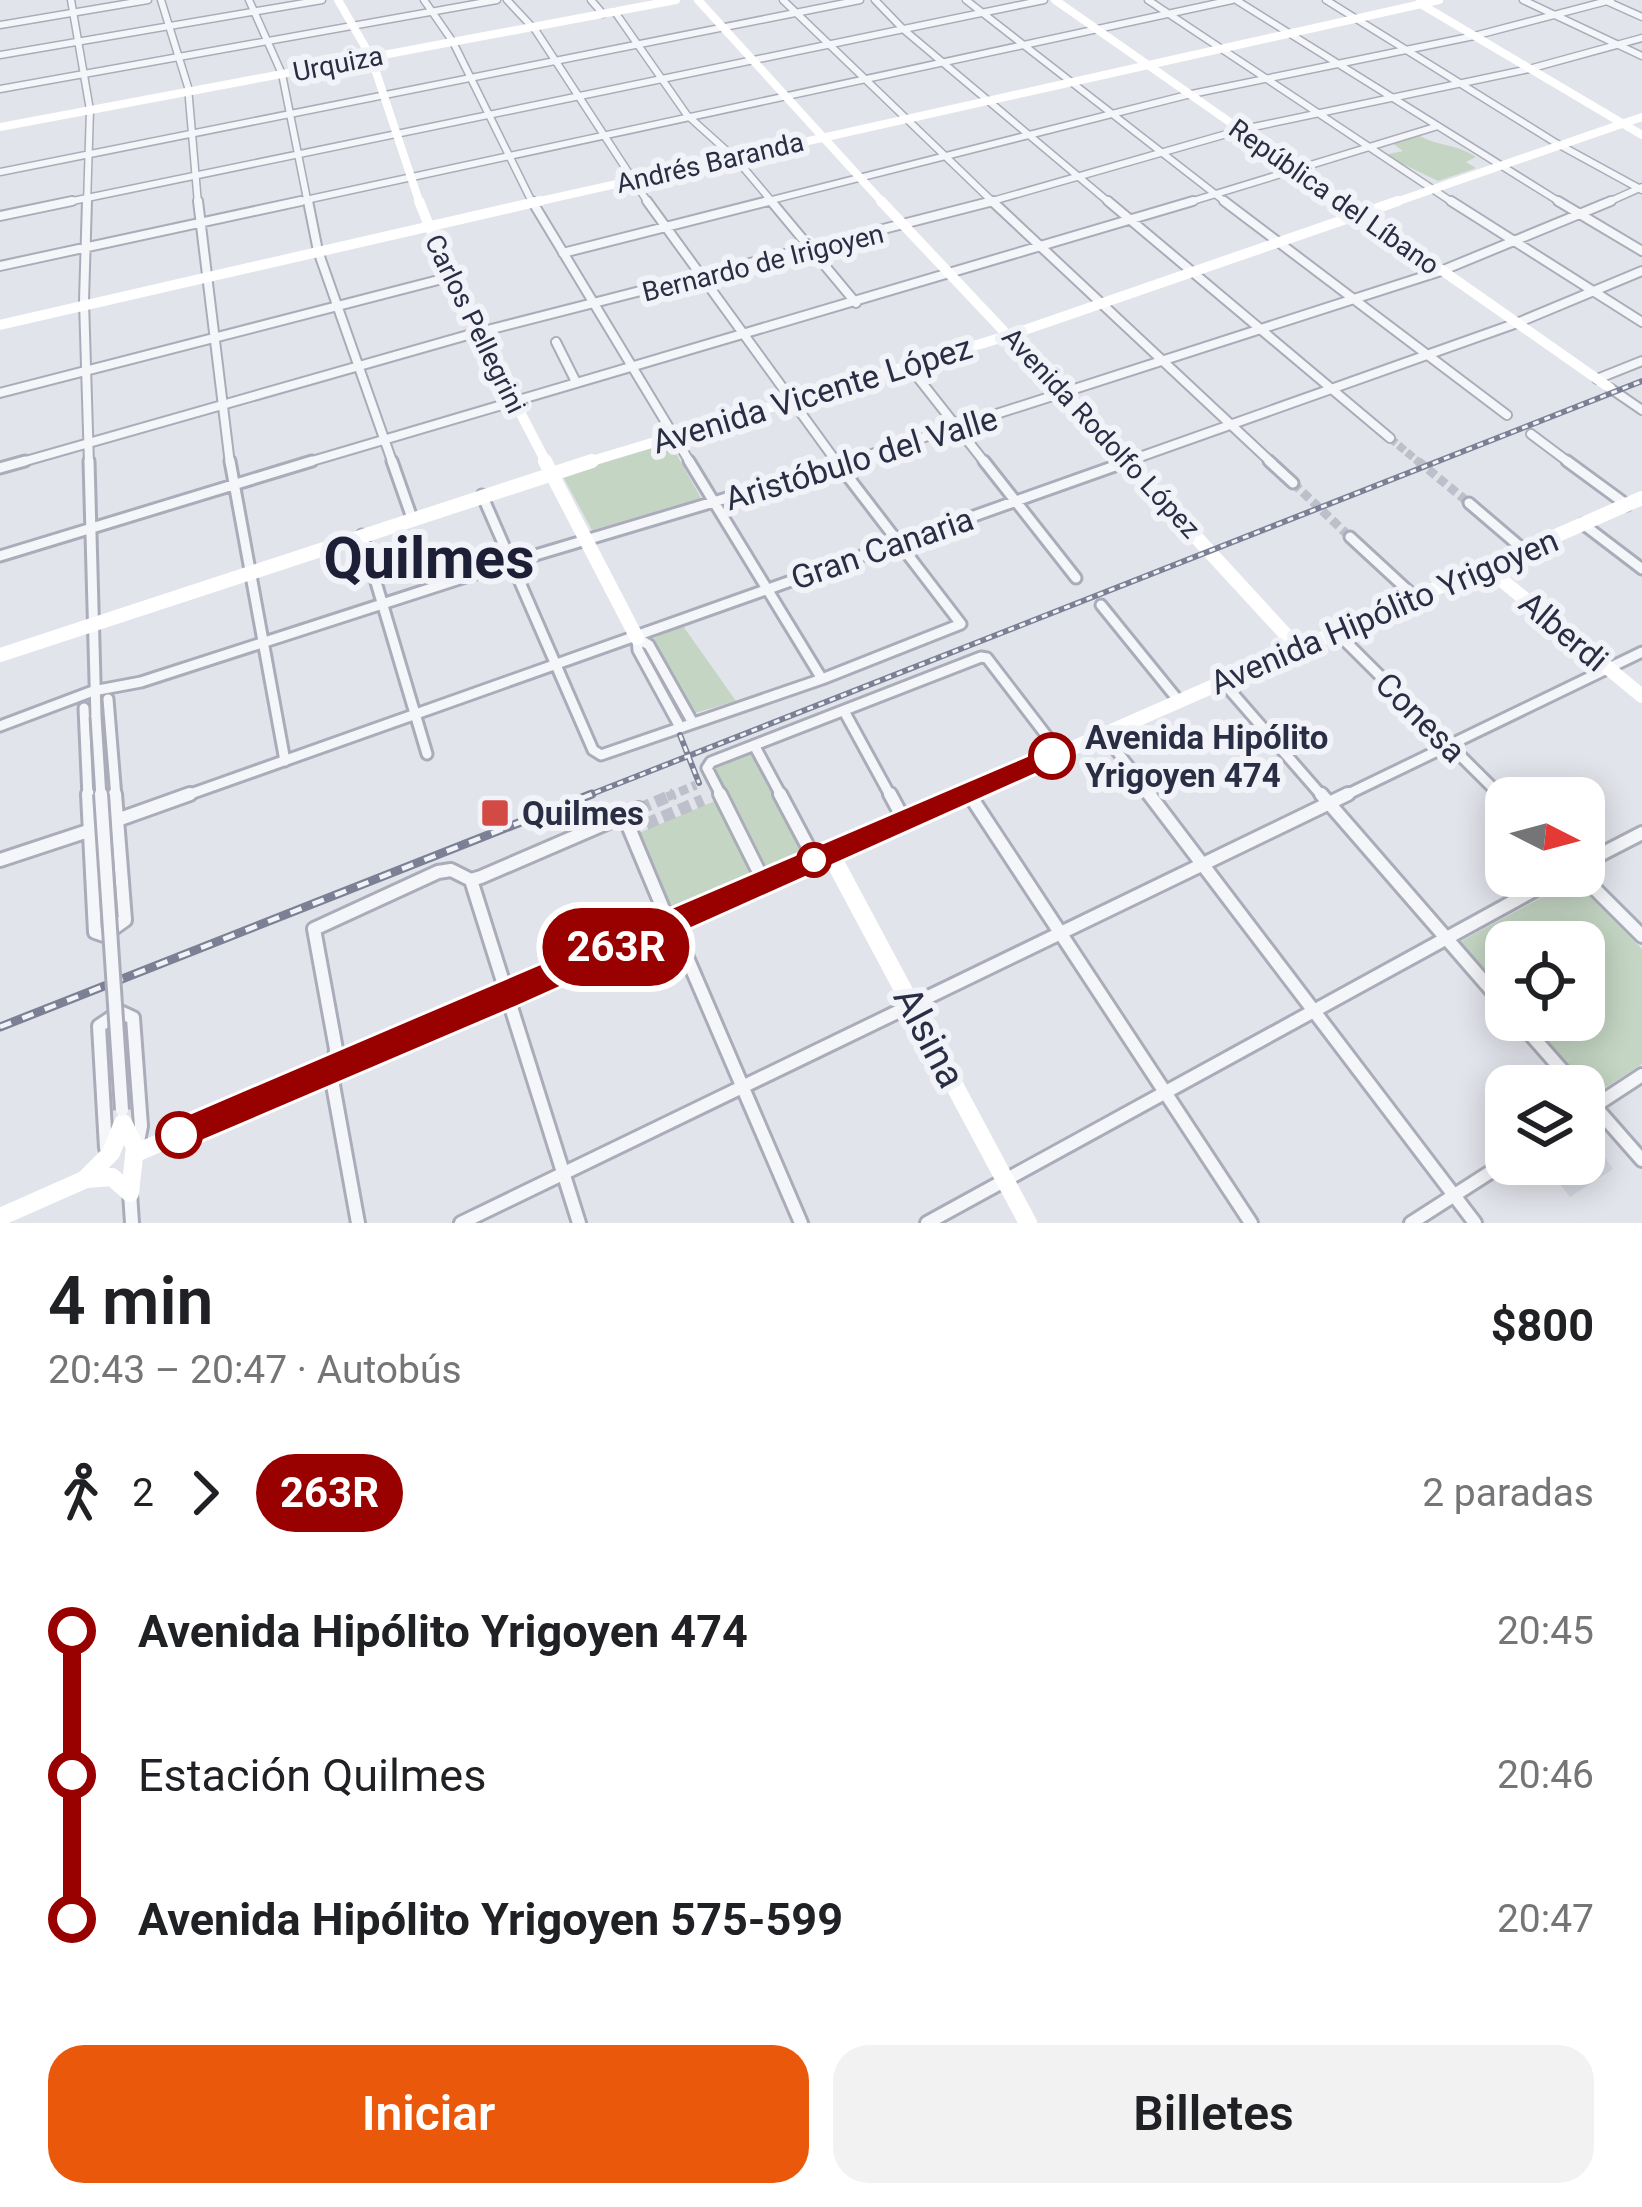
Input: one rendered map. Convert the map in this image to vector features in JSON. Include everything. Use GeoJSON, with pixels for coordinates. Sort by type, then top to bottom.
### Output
{"type":"FeatureCollection","features":[{"type":"Feature","properties":{"kind":"main road","name":"Carlos Pellegrini"},"geometry":{"type":"LineString","coordinates":[[338,0],[371,57],[426,225],[450,277],[637,638]]}},
{"type":"Feature","properties":{"kind":"main road","name":"Urquiza"},"geometry":{"type":"LineString","coordinates":[[0,128],[676,0]]}},
{"type":"Feature","properties":{"kind":"main road","name":"Avenida Rodolfo López"},"geometry":{"type":"LineString","coordinates":[[698,0],[818,136],[1010,335],[1299,649]]}},
{"type":"Feature","properties":{"kind":"main road","name":"República del Líbano"},"geometry":{"type":"LineString","coordinates":[[1054,0],[1612,390]]}},
{"type":"Feature","properties":{"kind":"main road","name":"Andrés Baranda"},"geometry":{"type":"LineString","coordinates":[[0,322],[1063,79],[1439,0]]}},
{"type":"Feature","properties":{"kind":"main road"},"geometry":{"type":"LineString","coordinates":[[1420,2],[1642,135]]}},
{"type":"Feature","properties":{"kind":"main road","name":"Avenida Vicente López"},"geometry":{"type":"LineString","coordinates":[[0,655],[482,495],[1010,335],[1642,117]]}},
{"type":"Feature","properties":{"kind":"main road","name":"Avenida Hipólito Yrigoyen"},"geometry":{"type":"LineString","coordinates":[[136,1153],[672,927],[904,820],[1642,498]]}},
{"type":"Feature","properties":{"kind":"main road","name":"Alberdi"},"geometry":{"type":"LineString","coordinates":[[1486,567],[1642,697]]}},
{"type":"Feature","properties":{"kind":"main road","name":"Alsina"},"geometry":{"type":"LineString","coordinates":[[823,856],[913,1005],[1028,1223]]}},
{"type":"Feature","properties":{"kind":"main road"},"geometry":{"type":"LineString","coordinates":[[122,1117],[136,1153],[130,1193]]}},
{"type":"Feature","properties":{"kind":"main road"},"geometry":{"type":"LineString","coordinates":[[86,1179],[103,1162],[122,1117]]}},
{"type":"Feature","properties":{"kind":"main road"},"geometry":{"type":"LineString","coordinates":[[0,1217],[86,1179],[112,1177],[130,1193]]}},
{"type":"Feature","properties":{"kind":"street"},"geometry":{"type":"LineString","coordinates":[[70,0],[90,110],[84,303],[93,692],[91,830],[95,932],[104,935],[125,920],[108,699]]}},
{"type":"Feature","properties":{"kind":"street"},"geometry":{"type":"LineString","coordinates":[[0,25],[148,0]]}},
{"type":"Feature","properties":{"kind":"street"},"geometry":{"type":"LineString","coordinates":[[161,0],[188,92],[204,276],[225,405],[232,486],[285,761]]}},
{"type":"Feature","properties":{"kind":"street"},"geometry":{"type":"LineString","coordinates":[[249,0],[282,74],[318,249],[412,518]]}},
{"type":"Feature","properties":{"kind":"street"},"geometry":{"type":"LineString","coordinates":[[0,56],[322,0]]}},
{"type":"Feature","properties":{"kind":"street"},"geometry":{"type":"LineString","coordinates":[[424,0],[453,42],[532,201],[822,679]]}},
{"type":"Feature","properties":{"kind":"street"},"geometry":{"type":"LineString","coordinates":[[0,89],[497,0]]}},
{"type":"Feature","properties":{"kind":"street"},"geometry":{"type":"LineString","coordinates":[[482,495],[596,754],[606,755],[822,679],[959,626],[961,621],[789,400],[601,136],[557,63],[507,0]]}},
{"type":"Feature","properties":{"kind":"street"},"geometry":{"type":"LineString","coordinates":[[590,0],[603,14]]}},
{"type":"Feature","properties":{"kind":"street"},"geometry":{"type":"LineString","coordinates":[[783,0],[826,46],[1293,483]]}},
{"type":"Feature","properties":{"kind":"street"},"geometry":{"type":"LineString","coordinates":[[0,172],[860,0]]}},
{"type":"Feature","properties":{"kind":"street"},"geometry":{"type":"LineString","coordinates":[[875,0],[903,29],[1390,438]]}},
{"type":"Feature","properties":{"kind":"street"},"geometry":{"type":"LineString","coordinates":[[966,0],[1016,44],[1507,415]]}},
{"type":"Feature","properties":{"kind":"street"},"geometry":{"type":"LineString","coordinates":[[0,216],[1043,0]]}},
{"type":"Feature","properties":{"kind":"street"},"geometry":{"type":"LineString","coordinates":[[1148,0],[1432,190],[1642,322]]}},
{"type":"Feature","properties":{"kind":"street"},"geometry":{"type":"LineString","coordinates":[[0,266],[1234,0],[1397,97],[1499,168],[1642,251]]}},
{"type":"Feature","properties":{"kind":"street"},"geometry":{"type":"LineString","coordinates":[[1325,0],[1562,146],[1641,189]]}},
{"type":"Feature","properties":{"kind":"street"},"geometry":{"type":"LineString","coordinates":[[1522,0],[1642,56]]}},
{"type":"Feature","properties":{"kind":"street"},"geometry":{"type":"LineString","coordinates":[[563,253],[1187,95],[1474,36],[1608,0],[1642,16]]}},
{"type":"Feature","properties":{"kind":"street"},"geometry":{"type":"LineString","coordinates":[[615,12],[691,116],[772,202],[856,303]]}},
{"type":"Feature","properties":{"kind":"street","name":"Bernardo de Irigoyen"},"geometry":{"type":"LineString","coordinates":[[0,468],[358,365],[904,226],[1238,130],[1529,69],[1642,38]]}},
{"type":"Feature","properties":{"kind":"street"},"geometry":{"type":"LineString","coordinates":[[0,556],[511,400],[1046,247],[1438,126]]}},
{"type":"Feature","properties":{"kind":"street","name":"Aristóbulo del Valle"},"geometry":{"type":"LineString","coordinates":[[0,726],[93,692],[141,682],[512,562],[842,466],[1164,362],[1442,271],[1641,189]]}},
{"type":"Feature","properties":{"kind":"street","name":"Gran Canaria"},"geometry":{"type":"LineString","coordinates":[[120,819],[1428,355],[1642,271]]}},
{"type":"Feature","properties":{"kind":"street"},"geometry":{"type":"LineString","coordinates":[[0,393],[450,277]]}},
{"type":"Feature","properties":{"kind":"street"},"geometry":{"type":"LineString","coordinates":[[556,342],[576,382]]}},
{"type":"Feature","properties":{"kind":"street"},"geometry":{"type":"LineString","coordinates":[[1597,379],[1642,361]]}},
{"type":"Feature","properties":{"kind":"street"},"geometry":{"type":"LineString","coordinates":[[908,365],[1076,578]]}},
{"type":"Feature","properties":{"kind":"street"},"geometry":{"type":"LineString","coordinates":[[1612,390],[1642,410]]}},
{"type":"Feature","properties":{"kind":"street"},"geometry":{"type":"LineString","coordinates":[[1532,434],[1627,505]]}},
{"type":"Feature","properties":{"kind":"street"},"geometry":{"type":"LineString","coordinates":[[1469,503],[1524,550]]}},
{"type":"Feature","properties":{"kind":"street"},"geometry":{"type":"LineString","coordinates":[[1583,524],[1642,568]]}},
{"type":"Feature","properties":{"kind":"street"},"geometry":{"type":"LineString","coordinates":[[362,535],[427,754]]}},
{"type":"Feature","properties":{"kind":"street"},"geometry":{"type":"LineString","coordinates":[[1350,538],[1415,597]]}},
{"type":"Feature","properties":{"kind":"street"},"geometry":{"type":"LineString","coordinates":[[1101,605],[1178,700]]}},
{"type":"Feature","properties":{"kind":"street","name":"Conesa"},"geometry":{"type":"LineString","coordinates":[[1337,632],[1485,780]]}},
{"type":"Feature","properties":{"kind":"street","name":"Carlos Pellegrini"},"geometry":{"type":"LineString","coordinates":[[637,638],[649,645],[693,723]]}},
{"type":"Feature","properties":{"kind":"street","name":"Carlos Pellegrini"},"geometry":{"type":"LineString","coordinates":[[637,638],[638,650],[680,727]]}},
{"type":"Feature","properties":{"kind":"street"},"geometry":{"type":"LineString","coordinates":[[461,1223],[1642,652]]}},
{"type":"Feature","properties":{"kind":"street"},"geometry":{"type":"LineString","coordinates":[[764,882],[708,764],[981,657],[987,658],[1059,752]]}},
{"type":"Feature","properties":{"kind":"street"},"geometry":{"type":"LineString","coordinates":[[1222,681],[1485,983]]}},
{"type":"Feature","properties":{"kind":"street","name":"Aristóbulo del Valle"},"geometry":{"type":"LineString","coordinates":[[54,709],[92,710],[141,682]]}},
{"type":"Feature","properties":{"kind":"street"},"geometry":{"type":"LineString","coordinates":[[92,710],[122,1117]]}},
{"type":"Feature","properties":{"kind":"street"},"geometry":{"type":"LineString","coordinates":[[844,711],[904,820]]}},
{"type":"Feature","properties":{"kind":"street"},"geometry":{"type":"LineString","coordinates":[[1103,733],[1475,1223]]}},
{"type":"Feature","properties":{"kind":"street"},"geometry":{"type":"LineString","coordinates":[[754,745],[823,856]]}},
{"type":"Feature","properties":{"kind":"street"},"geometry":{"type":"LineString","coordinates":[[699,783],[712,778]]}},
{"type":"Feature","properties":{"kind":"street"},"geometry":{"type":"LineString","coordinates":[[968,792],[1251,1223]]}},
{"type":"Feature","properties":{"kind":"street"},"geometry":{"type":"LineString","coordinates":[[703,800],[719,794]]}},
{"type":"Feature","properties":{"kind":"street"},"geometry":{"type":"LineString","coordinates":[[628,824],[639,809]]}},
{"type":"Feature","properties":{"kind":"street"},"geometry":{"type":"LineString","coordinates":[[628,824],[801,1223]]}},
{"type":"Feature","properties":{"kind":"street"},"geometry":{"type":"LineString","coordinates":[[358,1223],[333,1085],[336,1049],[313,935],[319,923],[438,872],[451,870],[471,880],[628,824],[646,824]]}},
{"type":"Feature","properties":{"kind":"street"},"geometry":{"type":"LineString","coordinates":[[0,860],[91,830]]}},
{"type":"Feature","properties":{"kind":"street"},"geometry":{"type":"LineString","coordinates":[[1605,852],[1642,832]]}},
{"type":"Feature","properties":{"kind":"street"},"geometry":{"type":"LineString","coordinates":[[471,880],[579,1223]]}},
{"type":"Feature","properties":{"kind":"street"},"geometry":{"type":"LineString","coordinates":[[927,1223],[1523,897]]}},
{"type":"Feature","properties":{"kind":"street"},"geometry":{"type":"LineString","coordinates":[[1603,897],[1642,936]]}},
{"type":"Feature","properties":{"kind":"street"},"geometry":{"type":"LineString","coordinates":[[103,1162],[108,1135],[99,1026],[120,1012],[133,1018],[141,1126],[136,1153]]}},
{"type":"Feature","properties":{"kind":"street"},"geometry":{"type":"LineString","coordinates":[[1536,1041],[1558,1065]]}},
{"type":"Feature","properties":{"kind":"street"},"geometry":{"type":"LineString","coordinates":[[1605,1095],[1642,1075]]}},
{"type":"Feature","properties":{"kind":"street"},"geometry":{"type":"LineString","coordinates":[[1605,1122],[1642,1160]]}},
{"type":"Feature","properties":{"kind":"street"},"geometry":{"type":"LineString","coordinates":[[1411,1223],[1485,1176]]}},
{"type":"Feature","properties":{"kind":"street"},"geometry":{"type":"LineString","coordinates":[[130,1193],[132,1223]]}},
{"type":"Feature","properties":{"kind":"shaded area"},"geometry":{"type":"Polygon","coordinates":[[[1561,1185],[1588,1185],[1570,1197],[1561,1185]]]}},
{"type":"Feature","properties":{"kind":"green space"},"geometry":{"type":"Polygon","coordinates":[[[1418,135],[1476,157],[1466,162],[1476,168],[1438,181],[1384,155],[1403,151],[1392,143],[1418,135]]]}},
{"type":"Feature","properties":{"kind":"green space"},"geometry":{"type":"Polygon","coordinates":[[[669,441],[701,498],[592,530],[562,475],[669,441]]]}},
{"type":"Feature","properties":{"kind":"green space"},"geometry":{"type":"Polygon","coordinates":[[[683,626],[736,701],[688,715],[644,642],[683,626]]]}},
{"type":"Feature","properties":{"kind":"green space"},"geometry":{"type":"Polygon","coordinates":[[[748,749],[804,851],[766,870],[710,766],[748,749]]]}},
{"type":"Feature","properties":{"kind":"green space"},"geometry":{"type":"Polygon","coordinates":[[[717,800],[754,875],[673,911],[639,833],[717,800]]]}},
{"type":"Feature","properties":{"kind":"green space"},"geometry":{"type":"Polygon","coordinates":[[[1543,897],[1591,897],[1642,949],[1642,1064],[1605,1088],[1605,1065],[1560,1065],[1538,1041],[1605,1041],[1605,921],[1498,921],[1543,897]]]}},
{"type":"Feature","properties":{"kind":"green space"},"geometry":{"type":"Polygon","coordinates":[[[1485,928],[1485,980],[1454,945],[1485,928]]]}},
{"type":"Feature","properties":{"kind":"tunnel"},"geometry":{"type":"LineString","coordinates":[[1390,438],[1421,464]]}},
{"type":"Feature","properties":{"kind":"tunnel"},"geometry":{"type":"LineString","coordinates":[[1418,461],[1469,503]]}},
{"type":"Feature","properties":{"kind":"tunnel"},"geometry":{"type":"LineString","coordinates":[[1293,483],[1350,537]]}},
{"type":"Feature","properties":{"kind":"tunnel"},"geometry":{"type":"LineString","coordinates":[[667,797],[696,785]]}},
{"type":"Feature","properties":{"kind":"tunnel"},"geometry":{"type":"LineString","coordinates":[[667,797],[674,794]]}},
{"type":"Feature","properties":{"kind":"tunnel"},"geometry":{"type":"LineString","coordinates":[[639,809],[667,797]]}},
{"type":"Feature","properties":{"kind":"tunnel"},"geometry":{"type":"LineString","coordinates":[[646,824],[703,800]]}},
{"type":"Feature","properties":{"kind":"railway"},"geometry":{"type":"LineString","coordinates":[[688,756],[1642,381]]}},
{"type":"Feature","properties":{"kind":"railway"},"geometry":{"type":"LineString","coordinates":[[680,735],[688,756]]}},
{"type":"Feature","properties":{"kind":"railway"},"geometry":{"type":"LineString","coordinates":[[584,797],[688,756]]}},
{"type":"Feature","properties":{"kind":"railway"},"geometry":{"type":"LineString","coordinates":[[688,756],[699,783]]}},
{"type":"Feature","properties":{"kind":"railway"},"geometry":{"type":"LineString","coordinates":[[0,1027],[592,794]]}},
{"type":"Feature","properties":{"kind":"bus line","name":"263R"},"geometry":{"type":"LineString","coordinates":[[179,1135],[506,997],[1052,756]]}},
{"type":"Feature","properties":{"kind":"place","name":"Avenida Hipólito Yrigoyen 474"},"geometry":{"type":"Point","coordinates":[1052,756]}},
{"type":"Feature","properties":{"kind":"place","name":"Quilmes"},"geometry":{"type":"Point","coordinates":[495,813]}},
{"type":"Feature","properties":{"kind":"district","name":"Quilmes"},"geometry":{"type":"Point","coordinates":[429,558]}}]}
